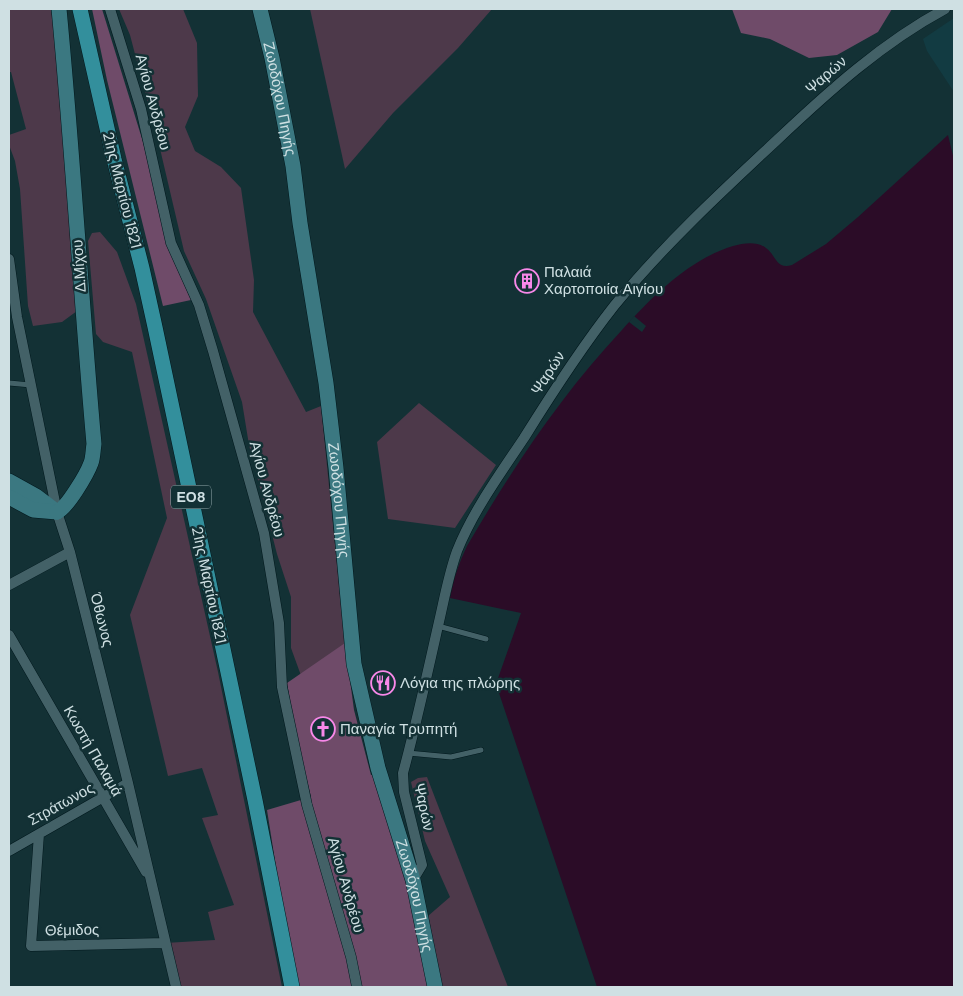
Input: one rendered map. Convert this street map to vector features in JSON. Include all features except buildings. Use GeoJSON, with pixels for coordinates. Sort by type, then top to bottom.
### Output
{"type":"FeatureCollection","features":[{"type":"Feature","properties":{"kind":"main road","name":"Δ.Μίχου"},"geometry":{"type":"LineString","coordinates":[[57,512],[62,510],[70,499],[91,463],[94,444],[59,9]]}},
{"type":"Feature","properties":{"kind":"main road","name":"21ης Μαρτίου 1821"},"geometry":{"type":"LineString","coordinates":[[80,9],[114,159],[149,297],[255,800],[292,987]]}},
{"type":"Feature","properties":{"kind":"main road","name":"Ζωοδόχου Πηγής"},"geometry":{"type":"LineString","coordinates":[[260,9],[272,58],[293,166],[301,233],[326,383],[336,468],[354,664],[378,768],[413,880],[435,987]]}},
{"type":"Feature","properties":{"kind":"main road"},"geometry":{"type":"LineString","coordinates":[[9,481],[36,496],[57,512]]}},
{"type":"Feature","properties":{"kind":"main road"},"geometry":{"type":"LineString","coordinates":[[9,497],[33,510],[57,512]]}},
{"type":"Feature","properties":{"kind":"street","name":"Αγίου Ανδρέου"},"geometry":{"type":"LineString","coordinates":[[110,9],[141,109],[171,243],[199,305],[264,533],[279,623],[282,687],[307,805],[348,948],[357,987]]}},
{"type":"Feature","properties":{"kind":"street","name":"Ψαρών"},"geometry":{"type":"LineString","coordinates":[[413,880],[422,865],[404,792],[403,773],[448,578],[466,531],[572,363],[613,308],[692,219],[830,90],[887,45],[939,10]]}},
{"type":"Feature","properties":{"kind":"street","name":"Όθωνος"},"geometry":{"type":"LineString","coordinates":[[9,264],[17,317],[57,512],[70,552],[152,882],[176,987]]}},
{"type":"Feature","properties":{"kind":"street"},"geometry":{"type":"LineString","coordinates":[[9,585],[70,552]]}},
{"type":"Feature","properties":{"kind":"street","name":"Κωστή Παλαμά"},"geometry":{"type":"LineString","coordinates":[[9,635],[152,882]]}},
{"type":"Feature","properties":{"kind":"street","name":"Στράτωνος"},"geometry":{"type":"LineString","coordinates":[[9,851],[128,784]]}},
{"type":"Feature","properties":{"kind":"street","name":"Θέμιδος"},"geometry":{"type":"LineString","coordinates":[[39,834],[31,946],[165,943]]}},
{"type":"Feature","properties":{"kind":"lane"},"geometry":{"type":"LineString","coordinates":[[9,383],[32,385]]}},
{"type":"Feature","properties":{"kind":"lane"},"geometry":{"type":"LineString","coordinates":[[438,626],[486,639]]}},
{"type":"Feature","properties":{"kind":"lane"},"geometry":{"type":"LineString","coordinates":[[408,753],[451,757],[481,750]]}},
{"type":"Feature","properties":{"kind":"shaded area"},"geometry":{"type":"Polygon","coordinates":[[[9,9],[51,9],[58,56],[77,311],[62,322],[33,326],[28,306],[20,189],[15,161],[9,145],[9,135],[26,129],[11,72],[9,72],[9,9]]]}},
{"type":"Feature","properties":{"kind":"shaded area"},"geometry":{"type":"Polygon","coordinates":[[[92,9],[102,9],[143,142],[168,244],[191,300],[163,306],[107,80],[92,9]]]}},
{"type":"Feature","properties":{"kind":"shaded area"},"geometry":{"type":"Polygon","coordinates":[[[119,9],[183,9],[197,43],[198,96],[185,127],[195,151],[221,167],[241,188],[254,280],[253,312],[306,412],[321,406],[346,654],[303,681],[291,648],[291,597],[277,554],[249,445],[242,402],[206,299],[184,251],[130,35],[119,9]]]}},
{"type":"Feature","properties":{"kind":"shaded area"},"geometry":{"type":"Polygon","coordinates":[[[310,9],[492,9],[458,48],[393,113],[345,169],[310,9]]]}},
{"type":"Feature","properties":{"kind":"shaded area"},"geometry":{"type":"Polygon","coordinates":[[[732,9],[892,9],[878,32],[837,55],[809,58],[770,39],[741,33],[732,9]]]}},
{"type":"Feature","properties":{"kind":"shaded area"},"geometry":{"type":"Polygon","coordinates":[[[954,18],[954,92],[927,51],[923,39],[954,18]]]}},
{"type":"Feature","properties":{"kind":"shaded area"},"geometry":{"type":"Polygon","coordinates":[[[948,135],[954,160],[954,987],[597,987],[496,684],[521,613],[450,598],[461,559],[467,546],[538,433],[578,380],[646,304],[672,280],[701,260],[717,252],[746,243],[762,246],[769,251],[779,264],[792,265],[826,244],[948,135]]]}},
{"type":"Feature","properties":{"kind":"shaded area"},"geometry":{"type":"Polygon","coordinates":[[[100,232],[117,252],[136,304],[218,672],[282,987],[176,987],[165,943],[215,940],[208,912],[234,905],[202,818],[218,815],[202,768],[168,776],[130,615],[167,518],[132,352],[103,342],[96,334],[88,241],[92,233],[100,232]]]}},
{"type":"Feature","properties":{"kind":"shaded area"},"geometry":{"type":"Polygon","coordinates":[[[419,403],[496,465],[455,528],[388,519],[377,442],[419,403]]]}},
{"type":"Feature","properties":{"kind":"shaded area"},"geometry":{"type":"Polygon","coordinates":[[[345,643],[354,710],[371,775],[373,775],[405,879],[429,987],[295,987],[267,810],[311,797],[297,741],[287,683],[345,643]]]}},
{"type":"Feature","properties":{"kind":"shaded area"},"geometry":{"type":"Polygon","coordinates":[[[427,777],[508,987],[442,987],[428,916],[450,897],[425,841],[411,782],[418,778],[427,777]]]}},
{"type":"Feature","properties":{"kind":"pier"},"geometry":{"type":"Polygon","coordinates":[[[634,316],[646,326],[642,332],[629,322],[634,316]]]}},
{"type":"Feature","properties":{"kind":"place","name":"Παλαιά Χαρτοποιία Αιγίου"},"geometry":{"type":"Point","coordinates":[527,281]}},
{"type":"Feature","properties":{"kind":"place","name":"Λόγια της πλώρης"},"geometry":{"type":"Point","coordinates":[383,683]}},
{"type":"Feature","properties":{"kind":"place","name":"Παναγία Τρυπητή"},"geometry":{"type":"Point","coordinates":[323,729]}}]}
